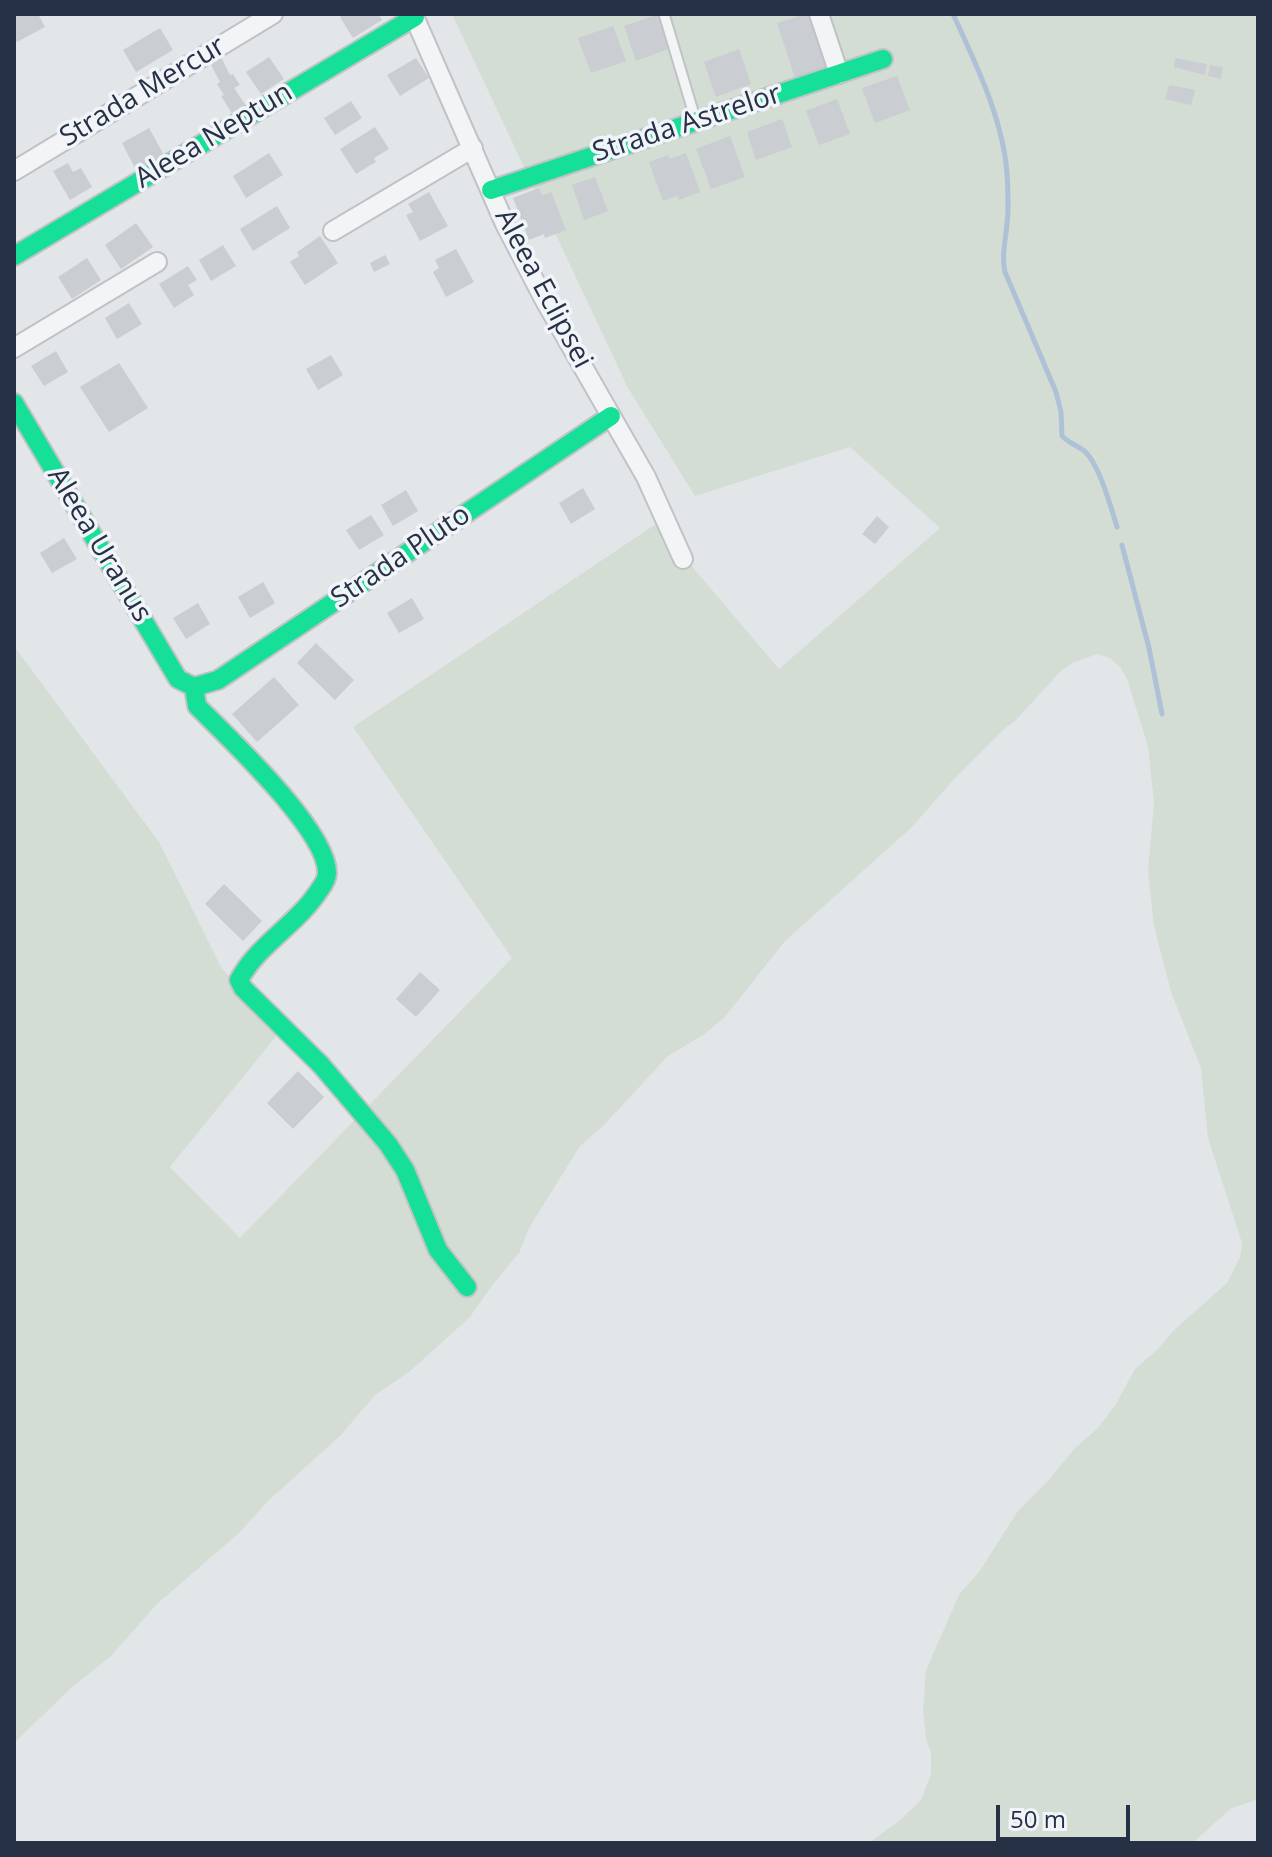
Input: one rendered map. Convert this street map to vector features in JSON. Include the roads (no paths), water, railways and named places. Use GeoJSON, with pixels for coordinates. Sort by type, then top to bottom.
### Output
{"type":"FeatureCollection","features":[{"type":"Feature","properties":{"kind":"street","name":"Strada Mercur"},"geometry":{"type":"LineString","coordinates":[[14,171],[273,14]]}},
{"type":"Feature","properties":{"kind":"street"},"geometry":{"type":"LineString","coordinates":[[819,14],[839,74]]}},
{"type":"Feature","properties":{"kind":"street","name":"Aleea Eclipsei"},"geometry":{"type":"LineString","coordinates":[[414,15],[491,190],[544,299],[646,477],[683,559]]}},
{"type":"Feature","properties":{"kind":"street","name":"Aleea Neptun"},"geometry":{"type":"LineString","coordinates":[[14,256],[414,15]]}},
{"type":"Feature","properties":{"kind":"street","name":"Strada Astrelor"},"geometry":{"type":"LineString","coordinates":[[491,190],[883,59]]}},
{"type":"Feature","properties":{"kind":"street"},"geometry":{"type":"LineString","coordinates":[[333,231],[473,148]]}},
{"type":"Feature","properties":{"kind":"street"},"geometry":{"type":"LineString","coordinates":[[14,348],[157,262]]}},
{"type":"Feature","properties":{"kind":"street","name":"Aleea Uranus"},"geometry":{"type":"LineString","coordinates":[[14,403],[178,679],[190,686],[197,706],[303,822],[324,857],[327,869],[318,893],[247,965],[239,980],[243,988],[321,1065],[388,1144],[405,1170],[438,1250],[467,1287]]}},
{"type":"Feature","properties":{"kind":"street","name":"Strada Pluto"},"geometry":{"type":"LineString","coordinates":[[190,686],[218,680],[611,416]]}},
{"type":"Feature","properties":{"kind":"lane"},"geometry":{"type":"LineString","coordinates":[[664,14],[696,121]]}},
{"type":"Feature","properties":{"kind":"waterway"},"geometry":{"type":"LineString","coordinates":[[953,14],[987,91],[1000,132],[1008,198],[1005,272],[1056,392],[1062,436],[1083,450],[1094,464],[1117,527]]}},
{"type":"Feature","properties":{"kind":"waterway"},"geometry":{"type":"LineString","coordinates":[[1122,545],[1149,648],[1162,714]]}}]}
